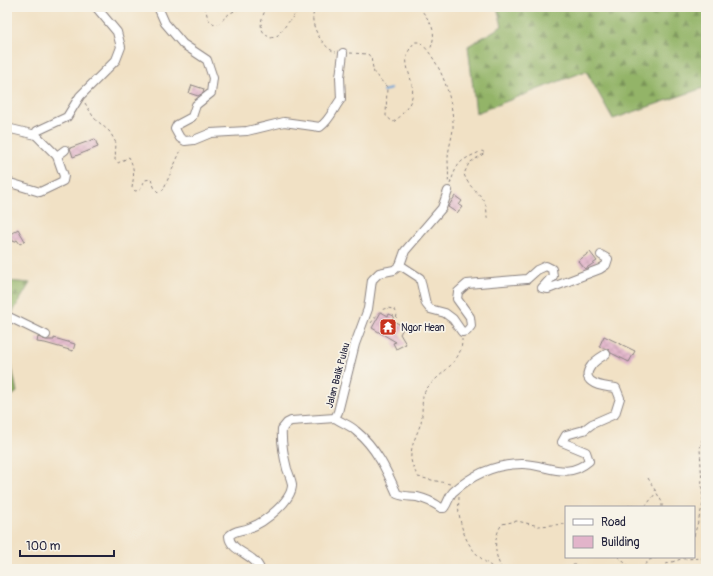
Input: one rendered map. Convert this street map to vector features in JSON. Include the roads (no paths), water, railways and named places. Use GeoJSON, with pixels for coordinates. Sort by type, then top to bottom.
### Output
{"type":"FeatureCollection","features":[{"type":"Feature","properties":{"kind":"street"},"geometry":{"type":"LineString","coordinates":[[36,135],[37,131],[43,127],[67,117],[80,96],[116,60],[121,47],[117,32],[96,7]]}},
{"type":"Feature","properties":{"kind":"street"},"geometry":{"type":"LineString","coordinates":[[158,7],[165,23],[183,44],[207,60],[213,78],[211,93],[196,105],[192,117],[177,125],[175,129],[177,134],[185,141],[194,140],[211,133],[247,131],[284,122],[320,127],[328,121],[334,108],[342,99],[340,77],[343,53]]}},
{"type":"Feature","properties":{"kind":"street"},"geometry":{"type":"LineString","coordinates":[[7,128],[36,135],[57,156],[64,176],[63,181],[60,184],[40,192],[7,182]]}},
{"type":"Feature","properties":{"kind":"street"},"geometry":{"type":"LineString","coordinates":[[57,156],[65,150]]}},
{"type":"Feature","properties":{"kind":"street"},"geometry":{"type":"LineString","coordinates":[[448,191],[442,208],[405,251],[400,265],[420,278],[426,304],[430,309],[445,313],[453,319],[462,332],[467,331],[471,326],[470,316],[457,299],[458,292],[467,284],[527,279],[537,270],[546,266],[552,269],[553,276],[542,288],[548,289],[600,269],[606,265],[608,259],[601,255]]}},
{"type":"Feature","properties":{"kind":"street","name":"Jalan Balik Pulau"},"geometry":{"type":"LineString","coordinates":[[260,569],[256,561],[234,546],[229,540],[229,536],[232,533],[256,525],[270,515],[288,498],[292,491],[292,482],[287,468],[282,429],[287,423],[291,421],[339,418],[338,412],[355,344],[368,309],[370,288],[375,276],[379,272],[397,268],[400,265]]}},
{"type":"Feature","properties":{"kind":"street"},"geometry":{"type":"LineString","coordinates":[[7,316],[46,335]]}},
{"type":"Feature","properties":{"kind":"street"},"geometry":{"type":"LineString","coordinates":[[339,418],[355,429],[372,446],[385,468],[397,494],[403,497],[415,496],[429,500],[441,508],[444,508],[453,492],[479,472],[498,466],[523,464],[555,471],[567,471],[582,467],[589,461],[586,452],[562,442],[566,435],[584,430],[592,424],[615,414],[620,398],[616,388],[598,386],[590,381],[588,375],[590,367],[606,354]]}},
{"type":"Feature","properties":{"kind":"waterway"},"geometry":{"type":"LineString","coordinates":[[383,91],[391,89]]}},
{"type":"Feature","properties":{"kind":"place","name":"Ngor Hean"},"geometry":{"type":"Point","coordinates":[388,327]}}]}
